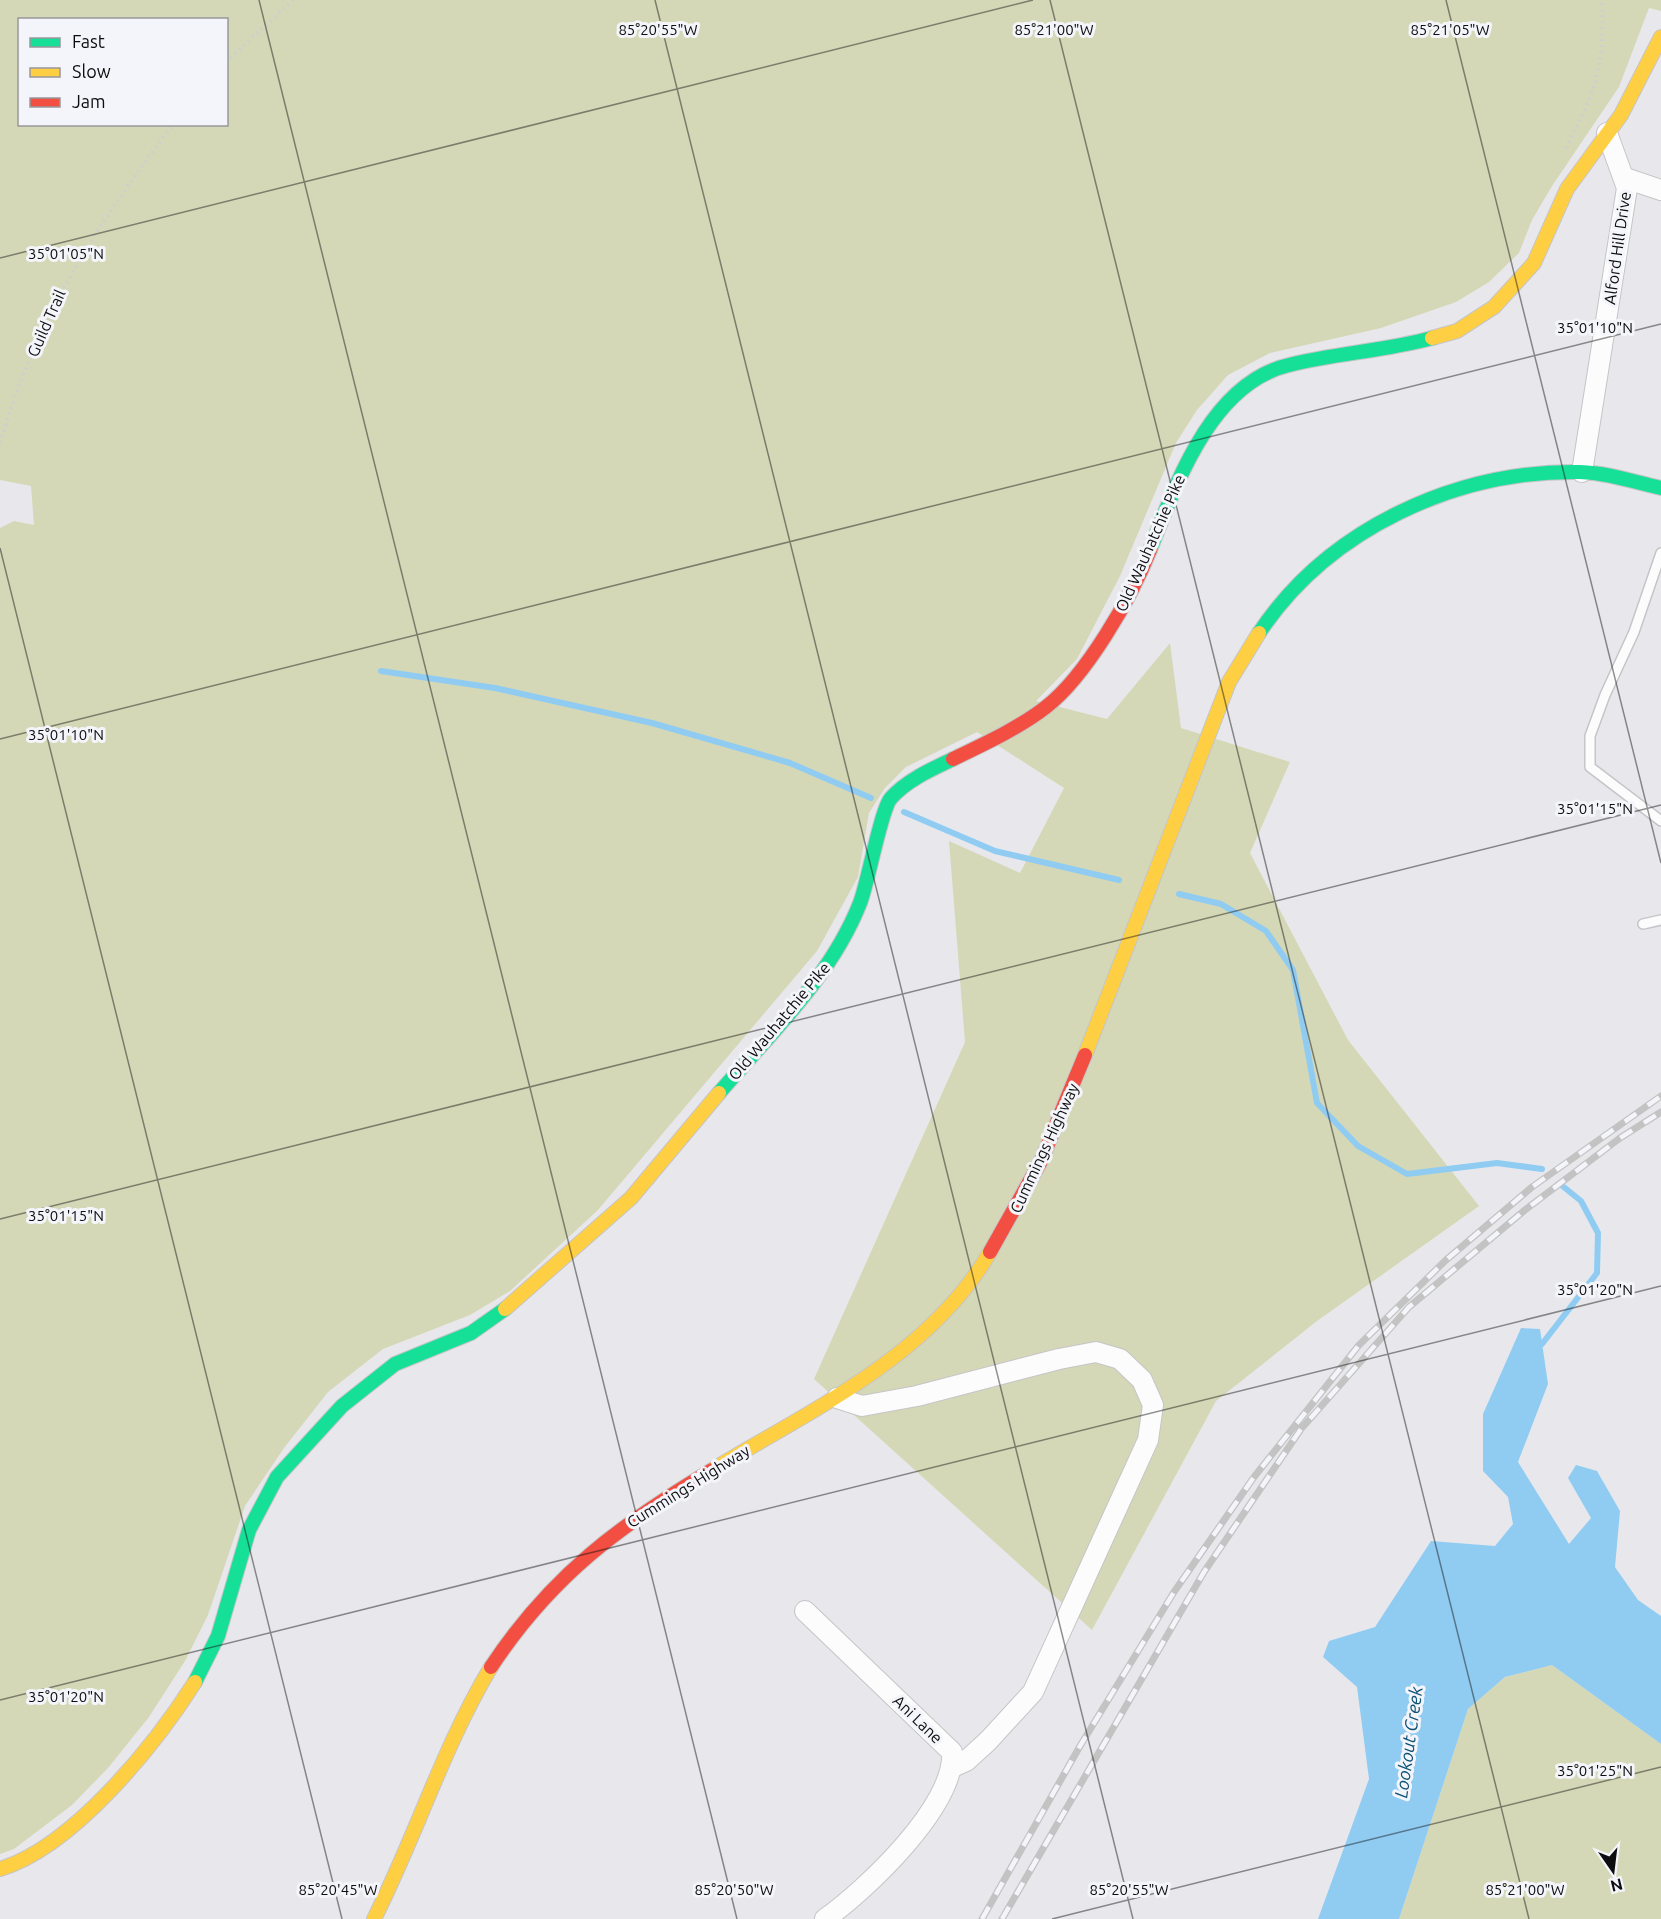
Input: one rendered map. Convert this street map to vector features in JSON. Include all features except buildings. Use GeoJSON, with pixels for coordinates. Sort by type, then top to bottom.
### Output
{"type":"FeatureCollection","features":[{"type":"Feature","properties":{"kind":"main road","name":"Old Wauhatchie Pike"},"geometry":{"type":"LineString","coordinates":[[0,1869],[20,1863],[55,1841],[134,1766],[179,1707],[195,1682],[218,1636],[249,1530],[277,1477],[342,1406],[386,1371],[424,1351],[471,1333],[510,1306],[631,1198],[802,998],[832,957],[860,903],[890,799],[923,774],[989,741],[1045,708],[1068,686],[1122,606],[1147,558],[1185,466],[1200,440],[1238,392],[1256,378],[1287,365],[1413,343],[1456,331],[1494,307],[1534,263],[1568,189],[1621,115],[1661,37]]}},
{"type":"Feature","properties":{"kind":"main road","name":"Cummings Highway"},"geometry":{"type":"LineString","coordinates":[[374,1919],[455,1732],[507,1643],[550,1591],[572,1568],[623,1526],[742,1452],[837,1398],[891,1361],[923,1334],[968,1287],[1024,1198],[1071,1092],[1229,682],[1264,624],[1292,591],[1326,558],[1365,530],[1405,508],[1485,482],[1520,476],[1582,472],[1661,488]]}},
{"type":"Feature","properties":{"kind":"street","name":"Alford Hill Drive"},"geometry":{"type":"LineString","coordinates":[[1582,472],[1627,188],[1607,133]]}},
{"type":"Feature","properties":{"kind":"street"},"geometry":{"type":"LineString","coordinates":[[1625,178],[1661,190]]}},
{"type":"Feature","properties":{"kind":"street"},"geometry":{"type":"LineString","coordinates":[[825,1919],[883,1871],[919,1827],[943,1790],[953,1767],[966,1761],[988,1741],[1033,1692],[1148,1440],[1153,1405],[1142,1380],[1120,1359],[1096,1352],[862,1406],[837,1398]]}},
{"type":"Feature","properties":{"kind":"street","name":"Ani Lane"},"geometry":{"type":"LineString","coordinates":[[805,1611],[952,1752],[953,1767]]}},
{"type":"Feature","properties":{"kind":"lane"},"geometry":{"type":"LineString","coordinates":[[1661,554],[1634,632],[1605,695],[1590,736],[1590,767],[1661,821]]}},
{"type":"Feature","properties":{"kind":"lane"},"geometry":{"type":"LineString","coordinates":[[1643,924],[1661,920]]}},
{"type":"Feature","properties":{"kind":"path"},"geometry":{"type":"LineString","coordinates":[[228,60],[293,0]]}},
{"type":"Feature","properties":{"kind":"path"},"geometry":{"type":"LineString","coordinates":[[1565,151],[1590,96],[1599,63],[1604,31],[1602,0]]}},
{"type":"Feature","properties":{"kind":"path","name":"Guild Trail"},"geometry":{"type":"LineString","coordinates":[[0,443],[14,396],[64,283],[128,182],[172,126]]}},
{"type":"Feature","properties":{"kind":"green space"},"geometry":{"type":"Polygon","coordinates":[[[0,0],[1661,0],[1661,11],[1649,8],[1619,87],[1552,186],[1532,220],[1519,253],[1489,282],[1456,302],[1381,328],[1270,353],[1228,375],[1197,410],[1176,443],[1120,576],[1077,659],[1036,701],[1107,719],[1170,643],[1181,728],[1290,762],[1250,853],[1348,1040],[1479,1206],[1317,1321],[1216,1401],[1092,1630],[814,1379],[965,1042],[949,841],[1020,873],[1064,788],[977,732],[906,767],[885,788],[869,813],[858,877],[817,951],[598,1210],[510,1291],[470,1315],[383,1349],[328,1392],[284,1448],[245,1506],[208,1615],[185,1661],[149,1717],[108,1768],[72,1805],[14,1849],[0,1854],[0,528],[14,521],[34,525],[31,486],[0,480],[0,0]]]}},
{"type":"Feature","properties":{"kind":"green space"},"geometry":{"type":"Polygon","coordinates":[[[1552,1665],[1661,1744],[1661,1919],[1399,1919],[1468,1709],[1505,1677],[1552,1665]]]}},
{"type":"Feature","properties":{"kind":"water","name":"Lookout Creek"},"geometry":{"type":"Polygon","coordinates":[[[1521,1328],[1540,1329],[1548,1384],[1518,1462],[1569,1544],[1591,1518],[1568,1478],[1576,1465],[1597,1471],[1620,1511],[1615,1567],[1638,1600],[1661,1616],[1661,1744],[1552,1665],[1505,1677],[1468,1709],[1399,1919],[1318,1919],[1369,1779],[1357,1687],[1323,1657],[1329,1641],[1375,1627],[1431,1541],[1495,1546],[1513,1524],[1508,1497],[1483,1471],[1483,1414],[1521,1328]]]}},
{"type":"Feature","properties":{"kind":"waterway"},"geometry":{"type":"LineString","coordinates":[[381,671],[495,688],[652,723],[790,763],[871,798]]}},
{"type":"Feature","properties":{"kind":"waterway"},"geometry":{"type":"LineString","coordinates":[[904,812],[995,851],[1119,880]]}},
{"type":"Feature","properties":{"kind":"waterway"},"geometry":{"type":"LineString","coordinates":[[1179,894],[1221,904],[1266,931],[1293,970],[1317,1103],[1358,1146],[1407,1174],[1497,1163],[1542,1169]]}},
{"type":"Feature","properties":{"kind":"waterway"},"geometry":{"type":"LineString","coordinates":[[1535,1342],[1542,1344],[1597,1273],[1598,1233],[1581,1201],[1560,1184]]}},
{"type":"Feature","properties":{"kind":"railway"},"geometry":{"type":"LineString","coordinates":[[982,1919],[1080,1746],[1174,1592],[1254,1477],[1359,1345],[1446,1260],[1532,1187],[1661,1096]]}},
{"type":"Feature","properties":{"kind":"railway"},"geometry":{"type":"LineString","coordinates":[[1002,1919],[1204,1572],[1301,1429],[1409,1307],[1525,1210],[1620,1138],[1661,1112]]}},
{"type":"Feature","properties":{"kind":"traffic: fast"},"geometry":{"type":"LineString","coordinates":[[1150,550],[1185,467],[1200,440],[1218,414],[1238,392],[1262,375],[1289,365],[1432,338]]}},
{"type":"Feature","properties":{"kind":"traffic: fast"},"geometry":{"type":"LineString","coordinates":[[1259,633],[1288,596],[1321,564],[1358,536],[1399,513],[1442,495],[1487,482],[1533,474],[1580,472],[1611,476],[1661,488]]}},
{"type":"Feature","properties":{"kind":"traffic: fast"},"geometry":{"type":"LineString","coordinates":[[719,1093],[798,1004],[833,956],[860,903],[883,816],[891,798],[912,780],[953,759]]}},
{"type":"Feature","properties":{"kind":"traffic: fast"},"geometry":{"type":"LineString","coordinates":[[195,1682],[218,1636],[249,1530],[277,1477],[342,1406],[395,1364],[471,1333],[505,1309]]}},
{"type":"Feature","properties":{"kind":"traffic: slow"},"geometry":{"type":"LineString","coordinates":[[1432,338],[1457,331],[1494,307],[1534,263],[1567,189],[1621,115],[1661,37]]}},
{"type":"Feature","properties":{"kind":"traffic: slow"},"geometry":{"type":"LineString","coordinates":[[1085,1055],[1229,682],[1259,633]]}},
{"type":"Feature","properties":{"kind":"traffic: slow"},"geometry":{"type":"LineString","coordinates":[[505,1309],[631,1198],[719,1093]]}},
{"type":"Feature","properties":{"kind":"traffic: slow"},"geometry":{"type":"LineString","coordinates":[[712,1470],[828,1402],[866,1378],[902,1351],[935,1322],[965,1289],[990,1252]]}},
{"type":"Feature","properties":{"kind":"traffic: slow"},"geometry":{"type":"LineString","coordinates":[[374,1919],[458,1728],[491,1667]]}},
{"type":"Feature","properties":{"kind":"traffic: slow"},"geometry":{"type":"LineString","coordinates":[[0,1869],[28,1857],[56,1839],[83,1817],[135,1763],[158,1735],[195,1682]]}},
{"type":"Feature","properties":{"kind":"traffic: jam"},"geometry":{"type":"LineString","coordinates":[[953,759],[1024,722],[1061,693],[1106,635],[1150,550]]}},
{"type":"Feature","properties":{"kind":"traffic: jam"},"geometry":{"type":"LineString","coordinates":[[990,1252],[1041,1161],[1085,1055]]}},
{"type":"Feature","properties":{"kind":"traffic: jam"},"geometry":{"type":"LineString","coordinates":[[491,1667],[538,1606],[589,1555],[647,1511],[712,1470]]}}]}
